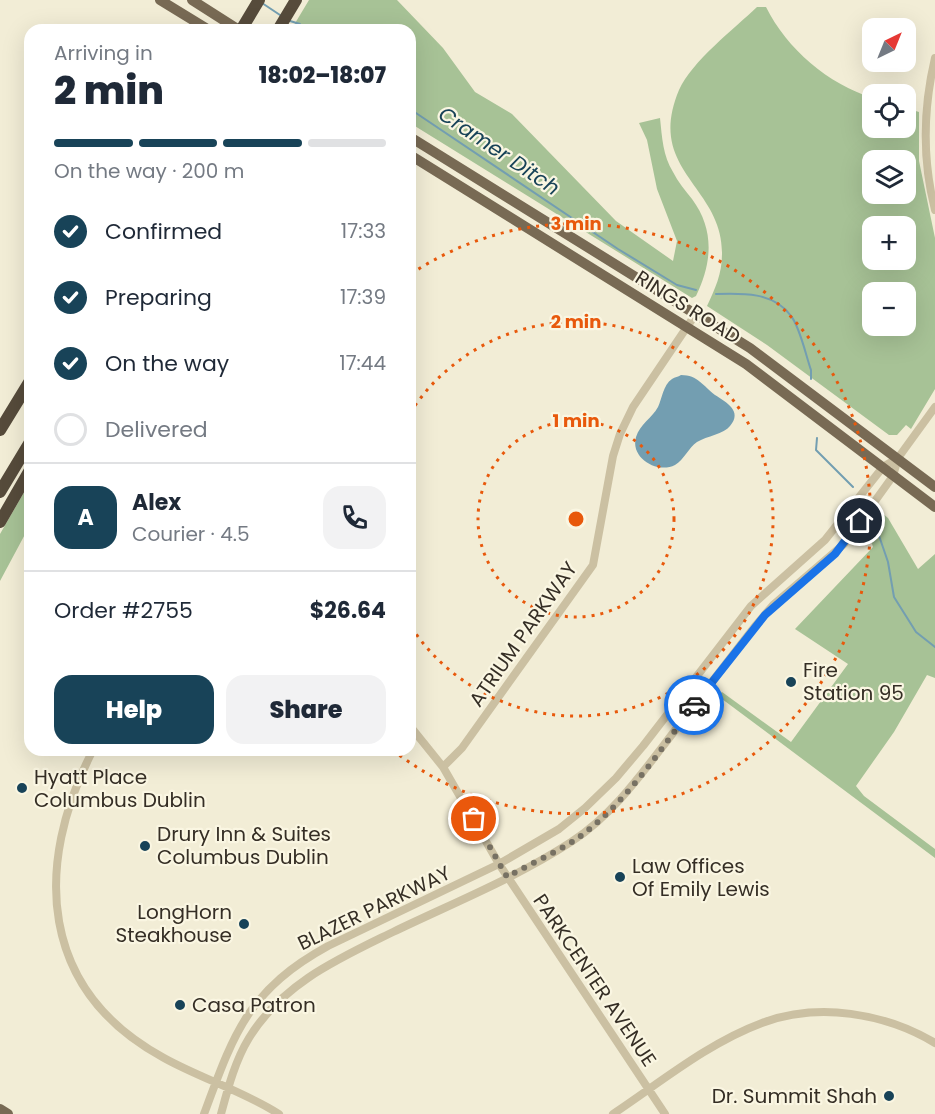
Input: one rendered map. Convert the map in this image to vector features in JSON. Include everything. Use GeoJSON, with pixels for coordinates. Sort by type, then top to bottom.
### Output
{"type":"FeatureCollection","features":[{"type":"Feature","properties":{"kind":"highway"},"geometry":{"type":"LineString","coordinates":[[244,24],[259,0]]}},
{"type":"Feature","properties":{"kind":"highway"},"geometry":{"type":"LineString","coordinates":[[282,24],[296,0]]}},
{"type":"Feature","properties":{"kind":"highway"},"geometry":{"type":"LineString","coordinates":[[2,427],[24,391]]}},
{"type":"Feature","properties":{"kind":"highway"},"geometry":{"type":"LineString","coordinates":[[0,492],[24,452]]}},
{"type":"Feature","properties":{"kind":"highway"},"geometry":{"type":"LineString","coordinates":[[0,522],[24,480]]}},
{"type":"Feature","properties":{"kind":"main road"},"geometry":{"type":"LineString","coordinates":[[160,0],[199,24]]}},
{"type":"Feature","properties":{"kind":"main road"},"geometry":{"type":"LineString","coordinates":[[192,0],[230,24]]}},
{"type":"Feature","properties":{"kind":"main road","name":"RINGS ROAD"},"geometry":{"type":"LineString","coordinates":[[416,142],[788,375],[935,487]]}},
{"type":"Feature","properties":{"kind":"main road","name":"RINGS ROAD"},"geometry":{"type":"LineString","coordinates":[[416,159],[754,370],[935,507]]}},
{"type":"Feature","properties":{"kind":"main road"},"geometry":{"type":"LineString","coordinates":[[0,1109],[8,1114]]}},
{"type":"Feature","properties":{"kind":"street"},"geometry":{"type":"LineString","coordinates":[[935,58],[928,93],[925,135],[929,181],[935,210]]}},
{"type":"Feature","properties":{"kind":"street","name":"ATRIUM PARKWAY"},"geometry":{"type":"LineString","coordinates":[[443,767],[462,748],[593,565],[613,456],[620,434],[633,407],[695,315]]}},
{"type":"Feature","properties":{"kind":"street","name":"BLAZER PARKWAY"},"geometry":{"type":"LineString","coordinates":[[204,1114],[246,1014],[270,987],[293,967],[328,946],[499,864],[571,820],[616,778],[751,606],[825,540],[883,467],[898,458],[935,407]]}},
{"type":"Feature","properties":{"kind":"street","name":"BLAZER PARKWAY"},"geometry":{"type":"LineString","coordinates":[[221,1114],[241,1054],[254,1031],[285,995],[302,980],[337,960],[507,877],[572,842],[600,820],[630,789],[773,605],[835,554],[894,476],[898,458]]}},
{"type":"Feature","properties":{"kind":"street","name":"PARKCENTER AVENUE"},"geometry":{"type":"LineString","coordinates":[[416,733],[443,767],[507,877],[665,1114]]}},
{"type":"Feature","properties":{"kind":"street"},"geometry":{"type":"LineString","coordinates":[[90,756],[76,786],[66,819],[55,874],[57,922],[71,959],[94,999],[129,1034],[165,1059],[254,1098],[279,1114]]}},
{"type":"Feature","properties":{"kind":"street"},"geometry":{"type":"LineString","coordinates":[[613,1114],[708,1050],[763,1022],[802,1014],[835,1012],[868,1016],[895,1024],[935,1043]]}},
{"type":"Feature","properties":{"kind":"green space"},"geometry":{"type":"Polygon","coordinates":[[[309,0],[397,0],[443,48],[475,92],[512,114],[616,221],[673,261],[677,241],[657,189],[647,140],[639,123],[660,118],[667,159],[677,179],[699,211],[708,235],[708,259],[696,296],[692,298],[416,127],[416,24],[295,24],[309,0]]]}},
{"type":"Feature","properties":{"kind":"green space"},"geometry":{"type":"Polygon","coordinates":[[[757,7],[766,7],[785,37],[810,63],[840,84],[862,94],[862,138],[916,138],[916,111],[919,112],[919,161],[935,238],[935,389],[911,429],[906,425],[897,435],[889,435],[767,345],[707,306],[721,268],[719,231],[711,211],[678,160],[672,140],[671,118],[679,90],[685,79],[714,46],[757,7]]]}},
{"type":"Feature","properties":{"kind":"green space"},"geometry":{"type":"Polygon","coordinates":[[[24,492],[24,536],[0,581],[0,534],[24,492]]]}},
{"type":"Feature","properties":{"kind":"green space"},"geometry":{"type":"Polygon","coordinates":[[[882,513],[888,518],[918,569],[935,554],[935,678],[927,675],[894,732],[856,786],[864,796],[935,849],[935,858],[718,696],[722,692],[791,742],[848,664],[795,629],[873,547],[868,531],[882,513]]]}},
{"type":"Feature","properties":{"kind":"water"},"geometry":{"type":"Polygon","coordinates":[[[681,375],[696,379],[732,407],[734,421],[724,431],[697,442],[675,465],[653,466],[637,452],[636,437],[640,428],[658,407],[667,385],[672,379],[681,375]]]}},
{"type":"Feature","properties":{"kind":"waterway","name":"Cramer Ditch"},"geometry":{"type":"LineString","coordinates":[[262,3],[283,17]]}},
{"type":"Feature","properties":{"kind":"waterway","name":"Cramer Ditch"},"geometry":{"type":"LineString","coordinates":[[290,21],[300,24]]}},
{"type":"Feature","properties":{"kind":"waterway","name":"Cramer Ditch"},"geometry":{"type":"LineString","coordinates":[[416,113],[618,249],[677,285],[696,290]]}},
{"type":"Feature","properties":{"kind":"waterway","name":"Cramer Ditch"},"geometry":{"type":"LineString","coordinates":[[716,294],[767,298],[784,308],[800,334],[811,370],[811,379]]}},
{"type":"Feature","properties":{"kind":"waterway","name":"Cramer Ditch"},"geometry":{"type":"LineString","coordinates":[[817,438],[816,450],[853,487]]}},
{"type":"Feature","properties":{"kind":"waterway","name":"Cramer Ditch"},"geometry":{"type":"LineString","coordinates":[[875,524],[888,562],[894,597],[916,632],[935,647]]}},
{"type":"Feature","properties":{"kind":"way so far"},"geometry":{"type":"LineString","coordinates":[[474,819],[507,877],[572,842],[600,820],[630,789],[694,705]]}},
{"type":"Feature","properties":{"kind":"place","name":"Fire Station 95"},"geometry":{"type":"Point","coordinates":[791,682]}},
{"type":"Feature","properties":{"kind":"place","name":"Hyatt Place Columbus Dublin"},"geometry":{"type":"Point","coordinates":[22,788]}},
{"type":"Feature","properties":{"kind":"place","name":"Drury Inn & Suites Columbus Dublin"},"geometry":{"type":"Point","coordinates":[145,846]}},
{"type":"Feature","properties":{"kind":"place","name":"Law Offices Of Emily Lewis"},"geometry":{"type":"Point","coordinates":[620,877]}},
{"type":"Feature","properties":{"kind":"place","name":"LongHorn Steakhouse"},"geometry":{"type":"Point","coordinates":[244,924]}},
{"type":"Feature","properties":{"kind":"place","name":"Casa Patron"},"geometry":{"type":"Point","coordinates":[180,1005]}},
{"type":"Feature","properties":{"kind":"place","name":"Dr. Summit Shah"},"geometry":{"type":"Point","coordinates":[889,1096]}},
{"type":"Feature","properties":{"kind":"route"},"geometry":{"type":"LineString","coordinates":[[694,705],[773,605],[835,554],[860,521]]}}]}
